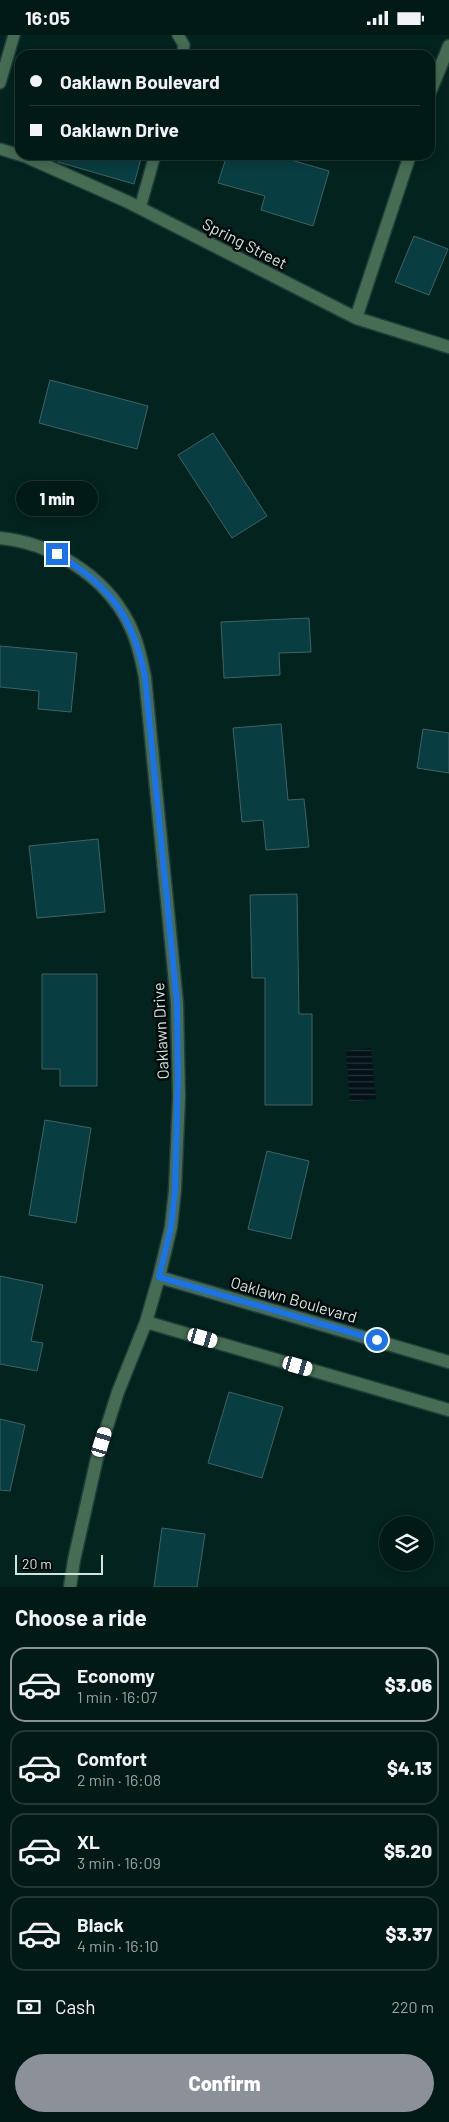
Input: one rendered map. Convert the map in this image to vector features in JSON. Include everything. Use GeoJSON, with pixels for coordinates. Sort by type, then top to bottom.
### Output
{"type":"FeatureCollection","features":[{"type":"Feature","properties":{"kind":"street"},"geometry":{"type":"LineString","coordinates":[[435,80],[449,47]]}},
{"type":"Feature","properties":{"kind":"street","name":"Spring Street"},"geometry":{"type":"LineString","coordinates":[[33,160],[140,208],[356,318],[449,347]]}},
{"type":"Feature","properties":{"kind":"street"},"geometry":{"type":"LineString","coordinates":[[356,318],[408,160]]}},
{"type":"Feature","properties":{"kind":"street","name":"Oaklawn Drive"},"geometry":{"type":"LineString","coordinates":[[0,538],[28,543],[57,554],[85,571],[109,594],[128,621],[140,651],[145,677],[177,1003],[179,1097],[175,1190],[171,1227],[146,1322],[118,1392],[97,1458],[74,1560],[70,1587]]}},
{"type":"Feature","properties":{"kind":"street","name":"Oaklawn Boulevard"},"geometry":{"type":"LineString","coordinates":[[159,1277],[449,1362]]}},
{"type":"Feature","properties":{"kind":"street"},"geometry":{"type":"LineString","coordinates":[[146,1322],[449,1410]]}},
{"type":"Feature","properties":{"kind":"lane"},"geometry":{"type":"LineString","coordinates":[[0,83],[14,35]]}},
{"type":"Feature","properties":{"kind":"lane"},"geometry":{"type":"LineString","coordinates":[[178,35],[184,45],[183,50]]}},
{"type":"Feature","properties":{"kind":"lane"},"geometry":{"type":"LineString","coordinates":[[0,149],[15,154]]}},
{"type":"Feature","properties":{"kind":"lane"},"geometry":{"type":"LineString","coordinates":[[140,208],[154,160]]}},
{"type":"Feature","properties":{"kind":"shaded area"},"geometry":{"type":"Polygon","coordinates":[[[371,1048],[376,1099],[350,1102],[346,1051],[371,1048]]]}},
{"type":"Feature","properties":{"kind":"building"},"geometry":{"type":"Polygon","coordinates":[[[58,160],[141,160],[134,184],[58,162],[58,160]]]}},
{"type":"Feature","properties":{"kind":"building"},"geometry":{"type":"Polygon","coordinates":[[[225,160],[291,160],[329,171],[313,226],[261,210],[265,196],[218,183],[225,160]]]}},
{"type":"Feature","properties":{"kind":"building"},"geometry":{"type":"Polygon","coordinates":[[[414,236],[448,249],[429,295],[395,282],[414,236]]]}},
{"type":"Feature","properties":{"kind":"building"},"geometry":{"type":"Polygon","coordinates":[[[50,380],[148,406],[137,449],[39,423],[50,380]]]}},
{"type":"Feature","properties":{"kind":"building"},"geometry":{"type":"Polygon","coordinates":[[[213,433],[267,516],[232,538],[178,455],[213,433]]]}},
{"type":"Feature","properties":{"kind":"building"},"geometry":{"type":"Polygon","coordinates":[[[309,618],[311,652],[279,653],[280,675],[224,678],[221,622],[309,618]]]}},
{"type":"Feature","properties":{"kind":"building"},"geometry":{"type":"Polygon","coordinates":[[[0,646],[77,653],[71,712],[38,709],[39,691],[0,687],[0,646]]]}},
{"type":"Feature","properties":{"kind":"building"},"geometry":{"type":"Polygon","coordinates":[[[281,724],[288,800],[304,799],[309,847],[266,850],[263,820],[242,822],[233,728],[281,724]]]}},
{"type":"Feature","properties":{"kind":"building"},"geometry":{"type":"Polygon","coordinates":[[[423,729],[449,733],[449,773],[417,768],[423,729]]]}},
{"type":"Feature","properties":{"kind":"building"},"geometry":{"type":"Polygon","coordinates":[[[98,839],[105,912],[37,918],[29,846],[98,839]]]}},
{"type":"Feature","properties":{"kind":"building"},"geometry":{"type":"Polygon","coordinates":[[[297,894],[299,1014],[312,1014],[312,1105],[265,1105],[265,978],[252,978],[250,895],[297,894]]]}},
{"type":"Feature","properties":{"kind":"building"},"geometry":{"type":"Polygon","coordinates":[[[42,974],[97,974],[97,1086],[60,1086],[60,1069],[42,1069],[42,974]]]}},
{"type":"Feature","properties":{"kind":"building"},"geometry":{"type":"Polygon","coordinates":[[[45,1120],[91,1128],[76,1223],[29,1215],[45,1120]]]}},
{"type":"Feature","properties":{"kind":"building"},"geometry":{"type":"Polygon","coordinates":[[[267,1151],[309,1161],[291,1239],[248,1229],[267,1151]]]}},
{"type":"Feature","properties":{"kind":"building"},"geometry":{"type":"Polygon","coordinates":[[[0,1276],[43,1285],[31,1341],[43,1343],[37,1371],[0,1364],[0,1276]]]}},
{"type":"Feature","properties":{"kind":"building"},"geometry":{"type":"Polygon","coordinates":[[[229,1392],[283,1407],[262,1478],[208,1463],[229,1392]]]}},
{"type":"Feature","properties":{"kind":"building"},"geometry":{"type":"Polygon","coordinates":[[[0,1419],[25,1425],[10,1491],[0,1490],[0,1419]]]}},
{"type":"Feature","properties":{"kind":"building"},"geometry":{"type":"Polygon","coordinates":[[[162,1528],[205,1534],[197,1587],[154,1587],[162,1528]]]}},
{"type":"Feature","properties":{"kind":"route"},"geometry":{"type":"LineString","coordinates":[[57,554],[85,571],[109,594],[128,621],[140,651],[145,677],[177,1003],[179,1097],[175,1190],[171,1227],[159,1277],[377,1340]]}}]}
